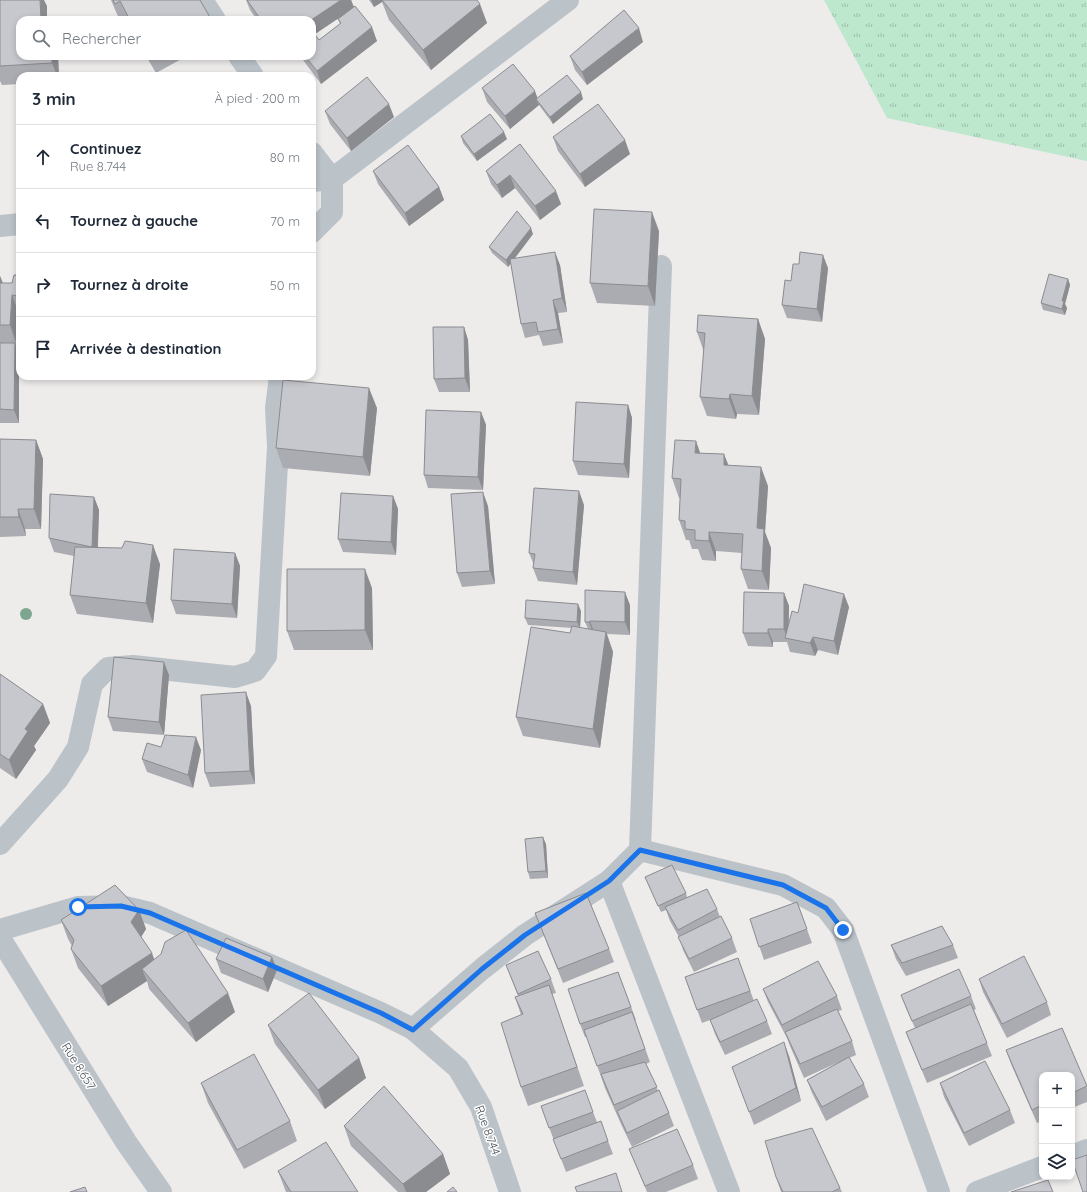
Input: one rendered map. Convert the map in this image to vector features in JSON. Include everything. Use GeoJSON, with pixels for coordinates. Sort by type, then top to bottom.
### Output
{"type":"FeatureCollection","features":[{"type":"Feature","properties":{"kind":"street"},"geometry":{"type":"LineString","coordinates":[[202,0],[213,16]]}},
{"type":"Feature","properties":{"kind":"street"},"geometry":{"type":"LineString","coordinates":[[322,180],[568,0]]}},
{"type":"Feature","properties":{"kind":"street"},"geometry":{"type":"LineString","coordinates":[[242,60],[250,72]]}},
{"type":"Feature","properties":{"kind":"street"},"geometry":{"type":"LineString","coordinates":[[316,164],[332,212],[316,228]]}},
{"type":"Feature","properties":{"kind":"street"},"geometry":{"type":"LineString","coordinates":[[0,226],[16,224]]}},
{"type":"Feature","properties":{"kind":"street"},"geometry":{"type":"LineString","coordinates":[[413,1030],[482,969],[525,935],[609,881],[640,850],[662,266]]}},
{"type":"Feature","properties":{"kind":"street"},"geometry":{"type":"LineString","coordinates":[[0,844],[58,779],[78,747],[92,684],[108,668],[133,666],[235,677],[255,671],[266,656],[278,447],[276,408],[280,380]]}},
{"type":"Feature","properties":{"kind":"street"},"geometry":{"type":"LineString","coordinates":[[640,850],[783,885],[826,908],[843,930],[939,1192]]}},
{"type":"Feature","properties":{"kind":"street"},"geometry":{"type":"LineString","coordinates":[[609,881],[729,1192]]}},
{"type":"Feature","properties":{"kind":"street","name":"Rue 8.744"},"geometry":{"type":"LineString","coordinates":[[0,930],[78,907],[121,906],[150,913],[374,1010],[413,1030],[458,1068],[481,1107],[510,1192]]}},
{"type":"Feature","properties":{"kind":"street","name":"Rue 8.657"},"geometry":{"type":"LineString","coordinates":[[0,938],[126,1142],[161,1192]]}},
{"type":"Feature","properties":{"kind":"street"},"geometry":{"type":"LineString","coordinates":[[1075,1155],[1087,1150]]}},
{"type":"Feature","properties":{"kind":"street"},"geometry":{"type":"LineString","coordinates":[[977,1192],[1039,1168]]}},
{"type":"Feature","properties":{"kind":"green space"},"geometry":{"type":"Polygon","coordinates":[[[824,0],[1087,0],[1087,161],[887,118],[824,0]]]}},
{"type":"Feature","properties":{"kind":"building"},"geometry":{"type":"Polygon","coordinates":[[[0,0],[40,0],[41,16],[16,16],[16,60],[52,60],[52,63],[0,66],[0,0]]]}},
{"type":"Feature","properties":{"kind":"building"},"geometry":{"type":"Polygon","coordinates":[[[113,0],[200,0],[209,16],[128,16],[120,1],[115,4],[113,0]]]}},
{"type":"Feature","properties":{"kind":"building"},"geometry":{"type":"Polygon","coordinates":[[[247,0],[341,0],[316,17],[258,16],[247,0]]]}},
{"type":"Feature","properties":{"kind":"building"},"geometry":{"type":"Polygon","coordinates":[[[382,0],[477,0],[480,4],[423,50],[382,0]]]}},
{"type":"Feature","properties":{"kind":"building"},"geometry":{"type":"Polygon","coordinates":[[[355,6],[372,27],[317,71],[308,60],[316,60],[316,36],[319,40],[341,23],[338,19],[355,6]]]}},
{"type":"Feature","properties":{"kind":"building"},"geometry":{"type":"Polygon","coordinates":[[[624,10],[639,28],[582,72],[570,56],[624,10]]]}},
{"type":"Feature","properties":{"kind":"building"},"geometry":{"type":"Polygon","coordinates":[[[513,64],[535,91],[505,116],[482,88],[513,64]]]}},
{"type":"Feature","properties":{"kind":"building"},"geometry":{"type":"Polygon","coordinates":[[[567,75],[581,92],[550,117],[536,99],[567,75]]]}},
{"type":"Feature","properties":{"kind":"building"},"geometry":{"type":"Polygon","coordinates":[[[367,77],[389,104],[347,138],[325,111],[367,77]]]}},
{"type":"Feature","properties":{"kind":"building"},"geometry":{"type":"Polygon","coordinates":[[[598,104],[625,140],[580,174],[553,137],[598,104]]]}},
{"type":"Feature","properties":{"kind":"building"},"geometry":{"type":"Polygon","coordinates":[[[490,114],[504,132],[474,154],[461,136],[490,114]]]}},
{"type":"Feature","properties":{"kind":"building"},"geometry":{"type":"Polygon","coordinates":[[[520,144],[556,191],[535,206],[510,175],[497,185],[486,171],[520,144]]]}},
{"type":"Feature","properties":{"kind":"building"},"geometry":{"type":"Polygon","coordinates":[[[408,145],[439,187],[405,213],[373,171],[408,145]]]}},
{"type":"Feature","properties":{"kind":"building"},"geometry":{"type":"Polygon","coordinates":[[[594,209],[652,212],[648,286],[590,283],[594,209]]]}},
{"type":"Feature","properties":{"kind":"building"},"geometry":{"type":"Polygon","coordinates":[[[517,211],[531,228],[506,260],[489,247],[517,211]]]}},
{"type":"Feature","properties":{"kind":"building"},"geometry":{"type":"Polygon","coordinates":[[[555,252],[562,298],[553,300],[558,329],[538,332],[536,322],[521,324],[510,259],[555,252]]]}},
{"type":"Feature","properties":{"kind":"building"},"geometry":{"type":"Polygon","coordinates":[[[800,252],[823,255],[817,309],[782,305],[785,280],[791,281],[793,264],[799,264],[800,252]]]}},
{"type":"Feature","properties":{"kind":"building"},"geometry":{"type":"Polygon","coordinates":[[[1049,274],[1068,279],[1062,301],[1064,301],[1062,309],[1041,303],[1049,274]]]}},
{"type":"Feature","properties":{"kind":"building"},"geometry":{"type":"Polygon","coordinates":[[[14,275],[16,275],[16,296],[12,295],[10,325],[0,325],[0,283],[12,283],[14,275]]]}},
{"type":"Feature","properties":{"kind":"building"},"geometry":{"type":"Polygon","coordinates":[[[698,315],[758,319],[752,396],[730,394],[729,399],[700,397],[705,333],[697,332],[698,315]]]}},
{"type":"Feature","properties":{"kind":"building"},"geometry":{"type":"Polygon","coordinates":[[[433,327],[464,327],[465,378],[434,379],[433,327]]]}},
{"type":"Feature","properties":{"kind":"building"},"geometry":{"type":"Polygon","coordinates":[[[0,343],[15,343],[14,410],[0,409],[0,343]]]}},
{"type":"Feature","properties":{"kind":"building"},"geometry":{"type":"Polygon","coordinates":[[[283,380],[369,388],[363,457],[276,448],[283,380]]]}},
{"type":"Feature","properties":{"kind":"building"},"geometry":{"type":"Polygon","coordinates":[[[576,402],[628,405],[624,464],[573,461],[576,402]]]}},
{"type":"Feature","properties":{"kind":"building"},"geometry":{"type":"Polygon","coordinates":[[[426,410],[481,412],[478,477],[424,475],[426,410]]]}},
{"type":"Feature","properties":{"kind":"building"},"geometry":{"type":"Polygon","coordinates":[[[0,439],[36,440],[34,509],[18,509],[19,517],[0,517],[0,439]]]}},
{"type":"Feature","properties":{"kind":"building"},"geometry":{"type":"Polygon","coordinates":[[[675,440],[696,441],[695,453],[724,454],[724,465],[761,467],[757,528],[764,529],[762,571],[741,569],[743,534],[709,532],[709,541],[695,540],[695,530],[685,529],[685,521],[679,520],[681,479],[672,478],[675,440]]]}},
{"type":"Feature","properties":{"kind":"building"},"geometry":{"type":"Polygon","coordinates":[[[534,488],[579,491],[573,572],[533,568],[535,554],[529,553],[534,488]]]}},
{"type":"Feature","properties":{"kind":"building"},"geometry":{"type":"Polygon","coordinates":[[[483,492],[490,571],[457,573],[451,494],[483,492]]]}},
{"type":"Feature","properties":{"kind":"building"},"geometry":{"type":"Polygon","coordinates":[[[341,493],[393,496],[391,542],[338,539],[341,493]]]}},
{"type":"Feature","properties":{"kind":"building"},"geometry":{"type":"Polygon","coordinates":[[[50,494],[94,497],[92,547],[49,538],[50,494]]]}},
{"type":"Feature","properties":{"kind":"building"},"geometry":{"type":"Polygon","coordinates":[[[125,541],[153,545],[146,603],[70,595],[75,547],[122,548],[125,541]]]}},
{"type":"Feature","properties":{"kind":"building"},"geometry":{"type":"Polygon","coordinates":[[[174,549],[235,553],[232,604],[171,600],[174,549]]]}},
{"type":"Feature","properties":{"kind":"building"},"geometry":{"type":"Polygon","coordinates":[[[287,569],[365,569],[365,630],[287,631],[287,569]]]}},
{"type":"Feature","properties":{"kind":"building"},"geometry":{"type":"Polygon","coordinates":[[[804,584],[844,594],[834,641],[813,637],[810,643],[785,638],[792,611],[798,613],[804,584]]]}},
{"type":"Feature","properties":{"kind":"building"},"geometry":{"type":"Polygon","coordinates":[[[585,590],[625,592],[625,622],[585,622],[585,590]]]}},
{"type":"Feature","properties":{"kind":"building"},"geometry":{"type":"Polygon","coordinates":[[[744,592],[784,593],[784,629],[768,629],[768,633],[743,633],[744,592]]]}},
{"type":"Feature","properties":{"kind":"building"},"geometry":{"type":"Polygon","coordinates":[[[526,600],[578,604],[577,622],[525,618],[526,600]]]}},
{"type":"Feature","properties":{"kind":"building"},"geometry":{"type":"Polygon","coordinates":[[[572,626],[606,632],[593,729],[516,717],[531,627],[570,633],[572,626]]]}},
{"type":"Feature","properties":{"kind":"building"},"geometry":{"type":"Polygon","coordinates":[[[114,657],[164,662],[159,722],[108,717],[114,657]]]}},
{"type":"Feature","properties":{"kind":"building"},"geometry":{"type":"Polygon","coordinates":[[[0,674],[43,704],[25,729],[28,731],[9,760],[0,754],[0,674]]]}},
{"type":"Feature","properties":{"kind":"building"},"geometry":{"type":"Polygon","coordinates":[[[246,692],[250,771],[205,773],[201,695],[246,692]]]}},
{"type":"Feature","properties":{"kind":"building"},"geometry":{"type":"Polygon","coordinates":[[[165,735],[196,737],[188,775],[142,759],[147,743],[161,747],[165,735]]]}},
{"type":"Feature","properties":{"kind":"building"},"geometry":{"type":"Polygon","coordinates":[[[543,837],[546,871],[528,872],[525,839],[543,837]]]}},
{"type":"Feature","properties":{"kind":"building"},"geometry":{"type":"Polygon","coordinates":[[[672,865],[686,893],[658,906],[645,877],[672,865]]]}},
{"type":"Feature","properties":{"kind":"building"},"geometry":{"type":"Polygon","coordinates":[[[115,885],[139,910],[131,922],[152,953],[101,986],[71,949],[74,940],[61,920],[115,885]]]}},
{"type":"Feature","properties":{"kind":"building"},"geometry":{"type":"Polygon","coordinates":[[[707,889],[717,909],[678,930],[665,907],[707,889]]]}},
{"type":"Feature","properties":{"kind":"building"},"geometry":{"type":"Polygon","coordinates":[[[586,893],[609,949],[558,969],[535,913],[586,893]]]}},
{"type":"Feature","properties":{"kind":"building"},"geometry":{"type":"Polygon","coordinates":[[[797,902],[807,929],[759,947],[750,919],[797,902]]]}},
{"type":"Feature","properties":{"kind":"building"},"geometry":{"type":"Polygon","coordinates":[[[721,916],[732,938],[689,959],[678,937],[721,916]]]}},
{"type":"Feature","properties":{"kind":"building"},"geometry":{"type":"Polygon","coordinates":[[[942,926],[953,945],[902,963],[891,945],[942,926]]]}},
{"type":"Feature","properties":{"kind":"building"},"geometry":{"type":"Polygon","coordinates":[[[186,930],[228,993],[188,1023],[142,969],[161,954],[165,942],[186,930]]]}},
{"type":"Feature","properties":{"kind":"building"},"geometry":{"type":"Polygon","coordinates":[[[226,938],[272,957],[263,979],[216,959],[226,938]]]}},
{"type":"Feature","properties":{"kind":"building"},"geometry":{"type":"Polygon","coordinates":[[[538,951],[551,979],[518,994],[506,965],[538,951]]]}},
{"type":"Feature","properties":{"kind":"building"},"geometry":{"type":"Polygon","coordinates":[[[1024,956],[1047,1002],[1002,1024],[979,979],[1024,956]]]}},
{"type":"Feature","properties":{"kind":"building"},"geometry":{"type":"Polygon","coordinates":[[[738,958],[750,991],[697,1010],[685,977],[738,958]]]}},
{"type":"Feature","properties":{"kind":"building"},"geometry":{"type":"Polygon","coordinates":[[[818,961],[837,996],[782,1025],[763,989],[818,961]]]}},
{"type":"Feature","properties":{"kind":"building"},"geometry":{"type":"Polygon","coordinates":[[[959,969],[971,996],[912,1021],[901,995],[959,969]]]}},
{"type":"Feature","properties":{"kind":"building"},"geometry":{"type":"Polygon","coordinates":[[[618,972],[631,1007],[580,1024],[568,989],[618,972]]]}},
{"type":"Feature","properties":{"kind":"building"},"geometry":{"type":"Polygon","coordinates":[[[549,985],[577,1067],[521,1087],[501,1023],[523,1014],[515,997],[549,985]]]}},
{"type":"Feature","properties":{"kind":"building"},"geometry":{"type":"Polygon","coordinates":[[[309,993],[359,1058],[318,1090],[268,1025],[309,993]]]}},
{"type":"Feature","properties":{"kind":"building"},"geometry":{"type":"Polygon","coordinates":[[[757,999],[767,1021],[720,1042],[710,1020],[757,999]]]}},
{"type":"Feature","properties":{"kind":"building"},"geometry":{"type":"Polygon","coordinates":[[[971,1004],[987,1043],[922,1070],[906,1032],[971,1004]]]}},
{"type":"Feature","properties":{"kind":"building"},"geometry":{"type":"Polygon","coordinates":[[[837,1009],[852,1041],[800,1064],[785,1032],[837,1009]]]}},
{"type":"Feature","properties":{"kind":"building"},"geometry":{"type":"Polygon","coordinates":[[[632,1012],[645,1049],[597,1066],[584,1030],[632,1012]]]}},
{"type":"Feature","properties":{"kind":"building"},"geometry":{"type":"Polygon","coordinates":[[[1062,1028],[1087,1086],[1075,1092],[1075,1072],[1039,1072],[1039,1106],[1032,1110],[1006,1050],[1062,1028]]]}},
{"type":"Feature","properties":{"kind":"building"},"geometry":{"type":"Polygon","coordinates":[[[784,1042],[796,1088],[749,1112],[732,1067],[784,1042]]]}},
{"type":"Feature","properties":{"kind":"building"},"geometry":{"type":"Polygon","coordinates":[[[254,1054],[290,1121],[237,1150],[201,1083],[254,1054]]]}},
{"type":"Feature","properties":{"kind":"building"},"geometry":{"type":"Polygon","coordinates":[[[849,1057],[864,1084],[822,1107],[807,1080],[849,1057]]]}},
{"type":"Feature","properties":{"kind":"building"},"geometry":{"type":"Polygon","coordinates":[[[985,1061],[1010,1110],[964,1133],[940,1083],[985,1061]]]}},
{"type":"Feature","properties":{"kind":"building"},"geometry":{"type":"Polygon","coordinates":[[[645,1062],[657,1087],[614,1105],[601,1074],[645,1062]]]}},
{"type":"Feature","properties":{"kind":"building"},"geometry":{"type":"Polygon","coordinates":[[[384,1086],[443,1154],[403,1184],[344,1126],[384,1086]]]}},
{"type":"Feature","properties":{"kind":"building"},"geometry":{"type":"Polygon","coordinates":[[[585,1090],[593,1112],[549,1128],[541,1106],[585,1090]]]}},
{"type":"Feature","properties":{"kind":"building"},"geometry":{"type":"Polygon","coordinates":[[[659,1090],[669,1113],[627,1133],[617,1111],[659,1090]]]}},
{"type":"Feature","properties":{"kind":"building"},"geometry":{"type":"Polygon","coordinates":[[[601,1121],[608,1141],[561,1159],[553,1139],[601,1121]]]}},
{"type":"Feature","properties":{"kind":"building"},"geometry":{"type":"Polygon","coordinates":[[[812,1128],[840,1188],[832,1192],[783,1192],[776,1177],[765,1141],[812,1128]]]}},
{"type":"Feature","properties":{"kind":"building"},"geometry":{"type":"Polygon","coordinates":[[[677,1129],[693,1165],[645,1186],[629,1149],[677,1129]]]}},
{"type":"Feature","properties":{"kind":"building"},"geometry":{"type":"Polygon","coordinates":[[[326,1142],[358,1192],[291,1192],[278,1171],[326,1142]]]}},
{"type":"Feature","properties":{"kind":"building"},"geometry":{"type":"Polygon","coordinates":[[[1087,1155],[1087,1192],[1083,1192],[1075,1169],[1075,1159],[1087,1155]]]}},
{"type":"Feature","properties":{"kind":"building"},"geometry":{"type":"Polygon","coordinates":[[[616,1173],[622,1192],[577,1192],[575,1187],[616,1173]]]}},
{"type":"Feature","properties":{"kind":"building"},"geometry":{"type":"Polygon","coordinates":[[[1048,1180],[1053,1192],[1011,1192],[1048,1180]]]}},
{"type":"Feature","properties":{"kind":"building"},"geometry":{"type":"Polygon","coordinates":[[[85,1187],[87,1192],[70,1192],[85,1187]]]}},
{"type":"Feature","properties":{"kind":"building"},"geometry":{"type":"Polygon","coordinates":[[[453,1187],[457,1192],[447,1192],[453,1187]]]}},
{"type":"Feature","properties":{"kind":"route"},"geometry":{"type":"LineString","coordinates":[[78,907],[121,906],[150,913],[381,1013],[413,1030],[482,969],[525,935],[609,881],[640,850],[783,885],[826,908],[843,930]]}}]}
